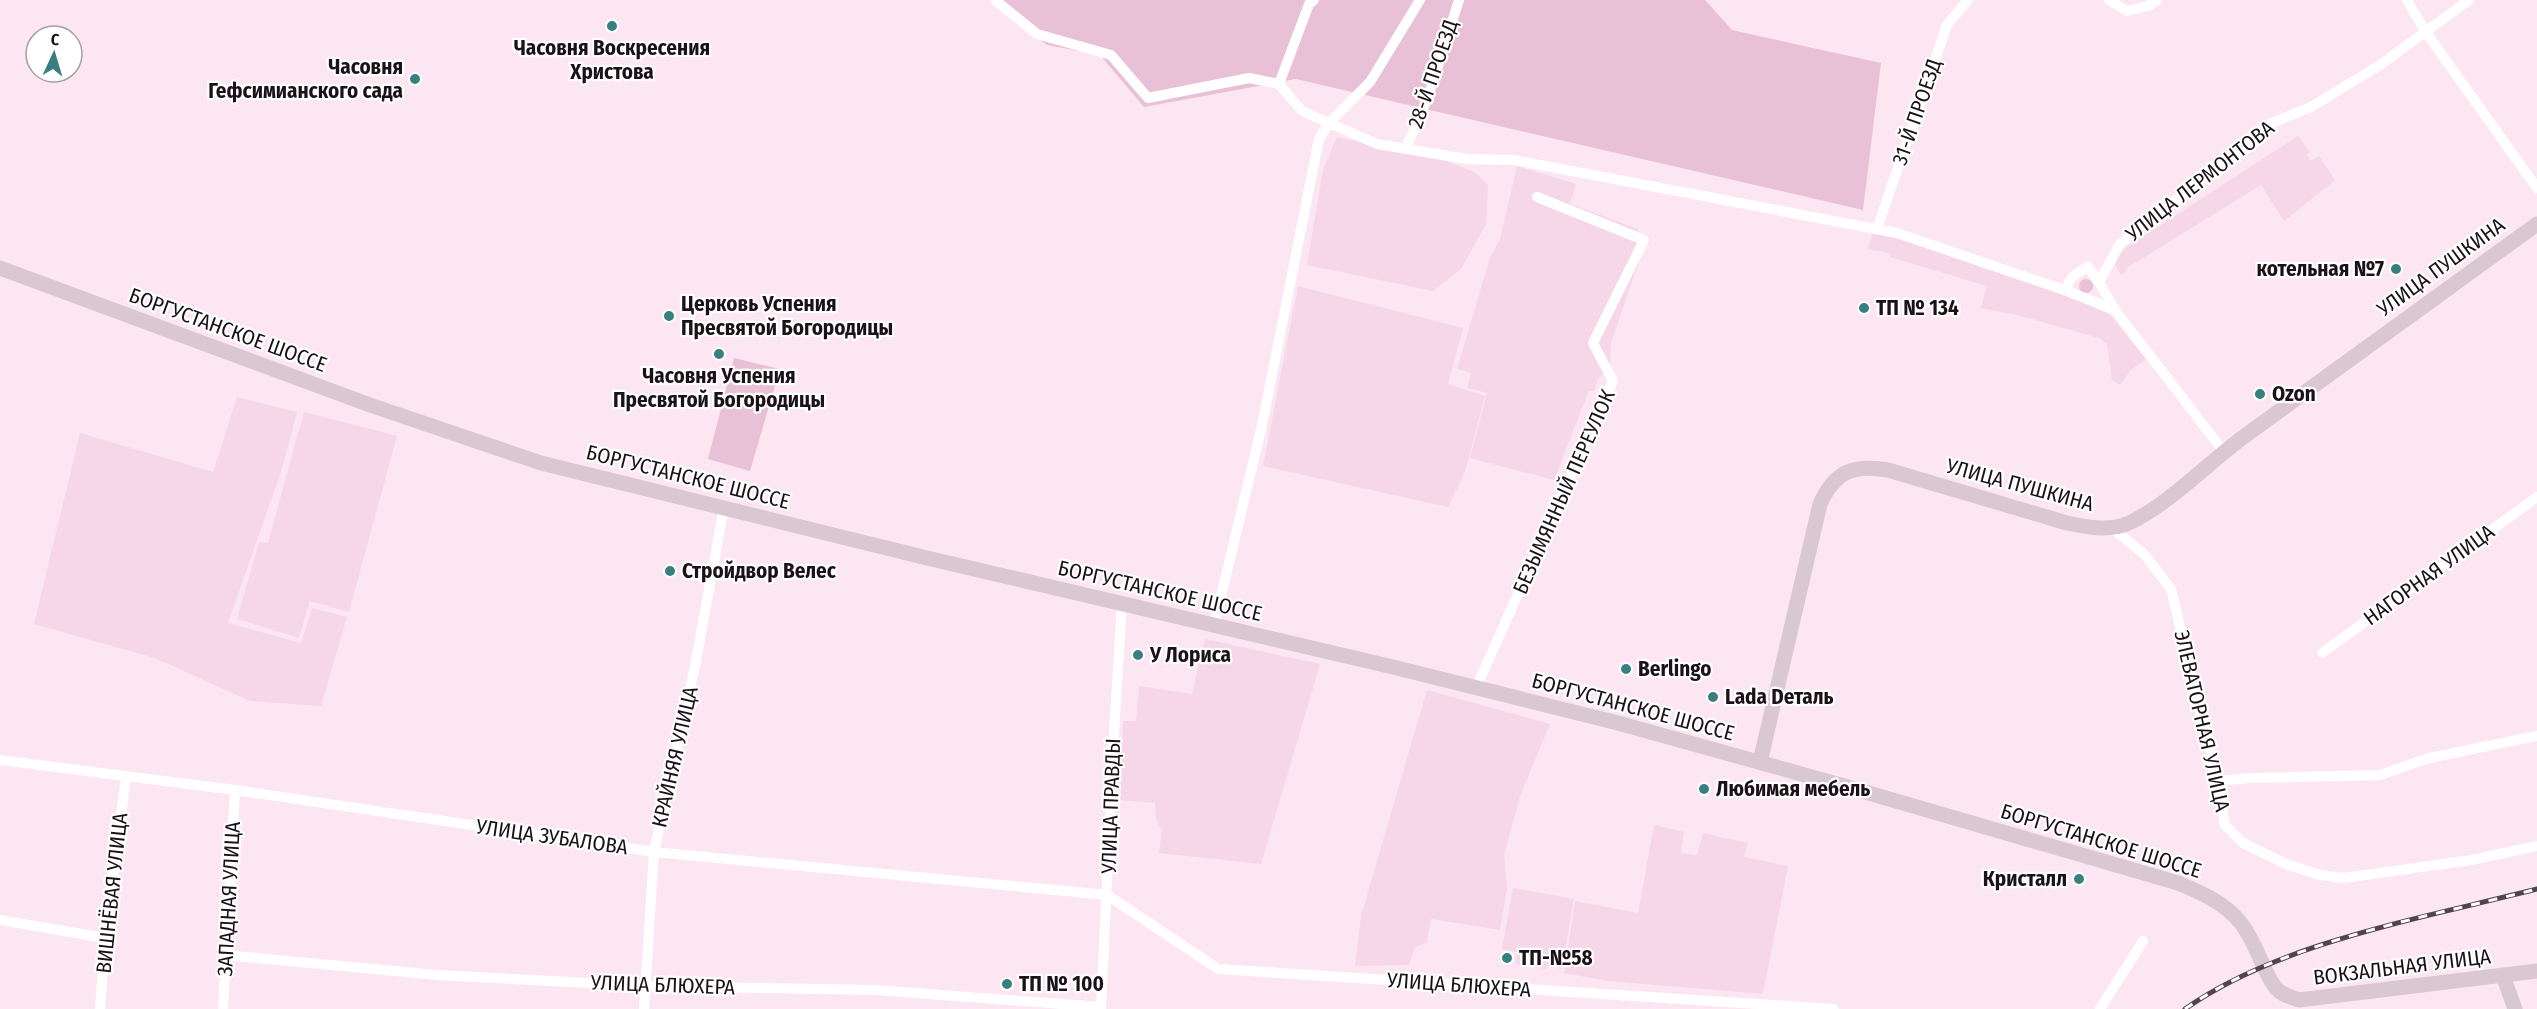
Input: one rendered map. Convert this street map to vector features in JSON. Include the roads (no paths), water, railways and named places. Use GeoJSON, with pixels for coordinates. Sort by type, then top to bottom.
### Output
{"type":"FeatureCollection","features":[{"type":"Feature","properties":{"kind":"street"},"geometry":{"type":"LineString","coordinates":[[995,0],[1037,34],[1111,55],[1148,98],[1250,78],[1279,84],[1302,111],[1377,144],[1467,159],[1514,160],[1897,233],[2067,291],[2115,310]]}},
{"type":"Feature","properties":{"kind":"street"},"geometry":{"type":"LineString","coordinates":[[1279,84],[1308,3],[1314,0]]}},
{"type":"Feature","properties":{"kind":"street"},"geometry":{"type":"LineString","coordinates":[[1214,626],[1261,430],[1319,139],[1329,123],[1370,82],[1420,0]]}},
{"type":"Feature","properties":{"kind":"street","name":"28-Й ПРОЕЗД"},"geometry":{"type":"LineString","coordinates":[[1406,148],[1428,97],[1459,0]]}},
{"type":"Feature","properties":{"kind":"street","name":"31-Й ПРОЕЗД"},"geometry":{"type":"LineString","coordinates":[[1877,229],[1947,25],[1968,0]]}},
{"type":"Feature","properties":{"kind":"street"},"geometry":{"type":"LineString","coordinates":[[2109,0],[2127,10],[2148,6],[2157,0]]}},
{"type":"Feature","properties":{"kind":"street"},"geometry":{"type":"LineString","coordinates":[[2407,0],[2425,31],[2537,188]]}},
{"type":"Feature","properties":{"kind":"street","name":"УЛИЦА ЛЕРМОНТОВА"},"geometry":{"type":"LineString","coordinates":[[2099,282],[2120,244],[2209,174],[2253,144],[2267,125],[2311,107],[2380,65],[2469,0]]}},
{"type":"Feature","properties":{"kind":"street","name":"БЕЗЫМЯННЫЙ ПЕРЕУЛОК"},"geometry":{"type":"LineString","coordinates":[[1476,688],[1613,381],[1593,343],[1644,240],[1537,197]]}},
{"type":"Feature","properties":{"kind":"street","name":"УЛИЦА ПУШКИНА"},"geometry":{"type":"LineString","coordinates":[[1760,762],[1820,504],[1828,487],[1841,476],[1855,469],[1869,467],[1888,470],[2067,523],[2112,528],[2128,523],[2144,514],[2224,452],[2537,224]]}},
{"type":"Feature","properties":{"kind":"street"},"geometry":{"type":"LineString","coordinates":[[2067,291],[2070,279],[2088,267],[2115,310],[2224,452]]}},
{"type":"Feature","properties":{"kind":"street","name":"БОРГУСТАНСКОЕ ШОССЕ"},"geometry":{"type":"LineString","coordinates":[[0,268],[471,441],[541,463],[1476,688],[1760,762],[2121,866],[2198,891],[2231,911],[2242,923],[2275,988]]}},
{"type":"Feature","properties":{"kind":"street","name":"НАГОРНАЯ УЛИЦА"},"geometry":{"type":"LineString","coordinates":[[2322,653],[2537,497]]}},
{"type":"Feature","properties":{"kind":"street","name":"КРАЙНЯЯ УЛИЦА"},"geometry":{"type":"LineString","coordinates":[[644,1009],[654,852],[695,666],[724,507]]}},
{"type":"Feature","properties":{"kind":"street","name":"ЭЛЕВАТОРНАЯ УЛИЦА"},"geometry":{"type":"LineString","coordinates":[[2112,528],[2144,554],[2171,589],[2217,781],[2225,825],[2242,843],[2286,864],[2320,875],[2344,878],[2481,858],[2537,846]]}},
{"type":"Feature","properties":{"kind":"street","name":"УЛИЦА ПРАВДЫ"},"geometry":{"type":"LineString","coordinates":[[1101,1008],[1122,603]]}},
{"type":"Feature","properties":{"kind":"street"},"geometry":{"type":"LineString","coordinates":[[2217,781],[2380,775],[2429,758],[2537,736]]}},
{"type":"Feature","properties":{"kind":"street","name":"УЛИЦА ЗУБАЛОВА"},"geometry":{"type":"LineString","coordinates":[[0,760],[235,790],[654,852],[1107,895]]}},
{"type":"Feature","properties":{"kind":"street","name":"ВИШНЁВАЯ УЛИЦА"},"geometry":{"type":"LineString","coordinates":[[100,1009],[105,938],[126,777]]}},
{"type":"Feature","properties":{"kind":"street","name":"ЗАПАДНАЯ УЛИЦА"},"geometry":{"type":"LineString","coordinates":[[223,1009],[235,790]]}},
{"type":"Feature","properties":{"kind":"street","name":"УЛИЦА БЛЮХЕРА"},"geometry":{"type":"LineString","coordinates":[[1107,895],[1218,969],[1834,1009]]}},
{"type":"Feature","properties":{"kind":"street"},"geometry":{"type":"LineString","coordinates":[[0,920],[105,938]]}},
{"type":"Feature","properties":{"kind":"street"},"geometry":{"type":"LineString","coordinates":[[2100,1009],[2143,941]]}},
{"type":"Feature","properties":{"kind":"street","name":"УЛИЦА БЛЮХЕРА"},"geometry":{"type":"LineString","coordinates":[[225,955],[437,975],[646,986],[875,990],[1101,1008]]}},
{"type":"Feature","properties":{"kind":"street","name":"ВОКЗАЛЬНАЯ УЛИЦА"},"geometry":{"type":"LineString","coordinates":[[2275,988],[2286,996],[2299,1000],[2537,971]]}},
{"type":"Feature","properties":{"kind":"street"},"geometry":{"type":"LineString","coordinates":[[2504,976],[2514,1009]]}},
{"type":"Feature","properties":{"kind":"street"},"geometry":{"type":"LineString","coordinates":[[1655,997],[1656,1009]]}},
{"type":"Feature","properties":{"kind":"railway"},"geometry":{"type":"LineString","coordinates":[[2185,1009],[2223,986],[2264,966],[2308,949],[2401,922],[2537,889]]}},
{"type":"Feature","properties":{"kind":"place","name":"Часовня Воскресения Христова"},"geometry":{"type":"Point","coordinates":[612,26]}},
{"type":"Feature","properties":{"kind":"place","name":"Часовня Гефсимианского сада"},"geometry":{"type":"Point","coordinates":[415,79]}},
{"type":"Feature","properties":{"kind":"place","name":"котельная №7"},"geometry":{"type":"Point","coordinates":[2396,269]}},
{"type":"Feature","properties":{"kind":"place","name":"ТП № 134"},"geometry":{"type":"Point","coordinates":[1864,308]}},
{"type":"Feature","properties":{"kind":"place","name":"Церковь Успения Пресвятой Богородицы"},"geometry":{"type":"Point","coordinates":[669,316]}},
{"type":"Feature","properties":{"kind":"place","name":"Часовня Успения Пресвятой Богородицы"},"geometry":{"type":"Point","coordinates":[719,354]}},
{"type":"Feature","properties":{"kind":"place","name":"Ozon"},"geometry":{"type":"Point","coordinates":[2260,394]}},
{"type":"Feature","properties":{"kind":"place","name":"Стройдвор Велес"},"geometry":{"type":"Point","coordinates":[670,571]}},
{"type":"Feature","properties":{"kind":"place","name":"У Лориса"},"geometry":{"type":"Point","coordinates":[1138,655]}},
{"type":"Feature","properties":{"kind":"place","name":"Berlingo"},"geometry":{"type":"Point","coordinates":[1626,669]}},
{"type":"Feature","properties":{"kind":"place","name":"Lada Dеталь"},"geometry":{"type":"Point","coordinates":[1713,697]}},
{"type":"Feature","properties":{"kind":"place","name":"Любимая мебель"},"geometry":{"type":"Point","coordinates":[1704,789]}},
{"type":"Feature","properties":{"kind":"place","name":"Кристалл"},"geometry":{"type":"Point","coordinates":[2079,879]}},
{"type":"Feature","properties":{"kind":"place","name":"ТП-№58"},"geometry":{"type":"Point","coordinates":[1507,958]}},
{"type":"Feature","properties":{"kind":"place","name":"ТП № 100"},"geometry":{"type":"Point","coordinates":[1007,984]}}]}
